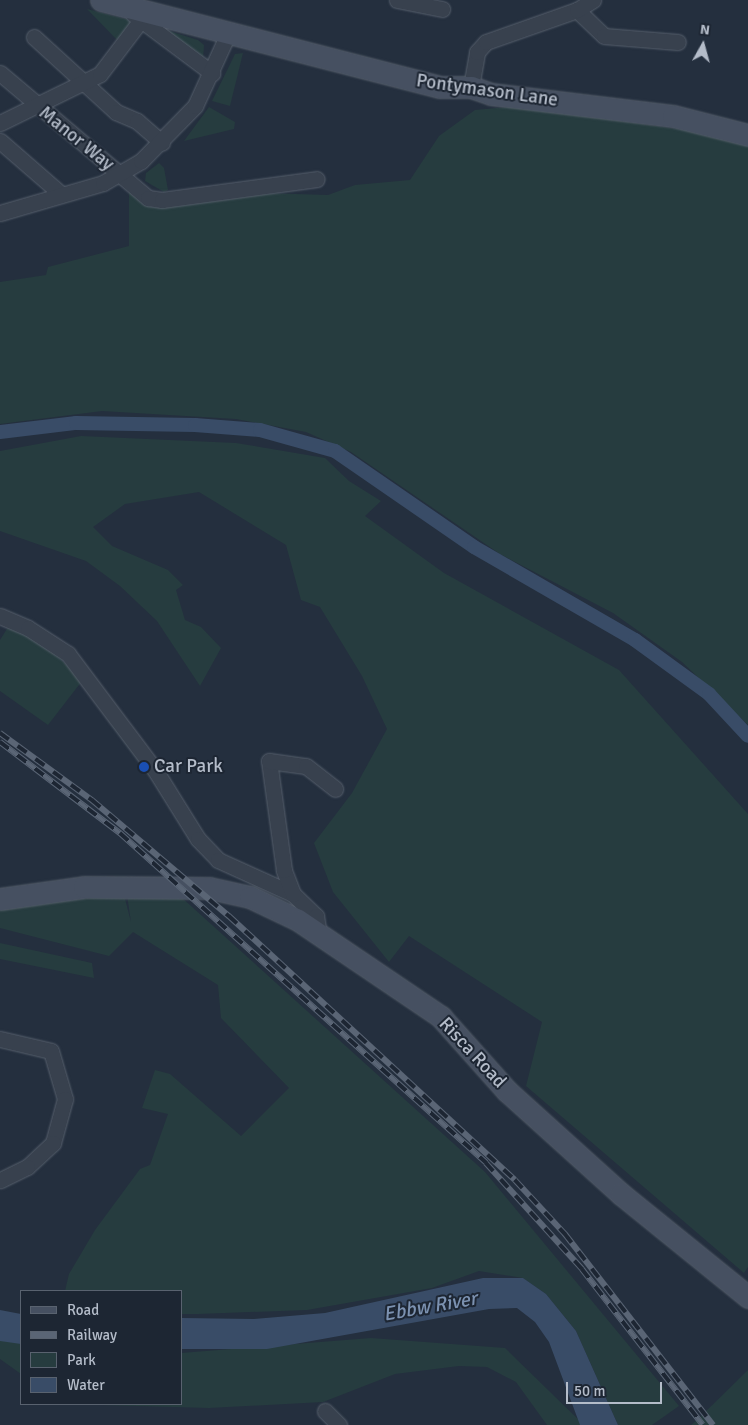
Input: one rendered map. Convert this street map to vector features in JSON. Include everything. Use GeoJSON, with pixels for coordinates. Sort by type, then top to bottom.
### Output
{"type":"FeatureCollection","features":[{"type":"Feature","properties":{"kind":"main road","name":"Pontymason Lane"},"geometry":{"type":"LineString","coordinates":[[101,0],[134,14],[228,34],[440,87],[471,87],[491,94],[673,116],[748,135]]}},
{"type":"Feature","properties":{"kind":"main road","name":"Risca Road"},"geometry":{"type":"LineString","coordinates":[[0,899],[126,886],[228,890],[273,907],[319,934],[441,1017],[507,1091],[621,1194],[748,1297]]}},
{"type":"Feature","properties":{"kind":"street"},"geometry":{"type":"LineString","coordinates":[[397,0],[442,9]]}},
{"type":"Feature","properties":{"kind":"street"},"geometry":{"type":"LineString","coordinates":[[471,87],[477,52],[486,42],[577,10],[593,0]]}},
{"type":"Feature","properties":{"kind":"street"},"geometry":{"type":"LineString","coordinates":[[577,10],[604,36],[678,42]]}},
{"type":"Feature","properties":{"kind":"street"},"geometry":{"type":"LineString","coordinates":[[134,14],[212,73]]}},
{"type":"Feature","properties":{"kind":"street","name":"Manor Way"},"geometry":{"type":"LineString","coordinates":[[0,123],[32,104],[100,74],[134,14]]}},
{"type":"Feature","properties":{"kind":"street","name":"Manor Way"},"geometry":{"type":"LineString","coordinates":[[4,208],[62,194],[120,175],[162,143],[195,106],[212,73],[228,34]]}},
{"type":"Feature","properties":{"kind":"street"},"geometry":{"type":"LineString","coordinates":[[34,37],[116,112],[138,122],[162,143]]}},
{"type":"Feature","properties":{"kind":"street","name":"Manor Way"},"geometry":{"type":"LineString","coordinates":[[0,73],[32,104],[120,175]]}},
{"type":"Feature","properties":{"kind":"street"},"geometry":{"type":"LineString","coordinates":[[0,141],[62,194]]}},
{"type":"Feature","properties":{"kind":"street"},"geometry":{"type":"LineString","coordinates":[[120,175],[148,198],[162,200],[316,179]]}},
{"type":"Feature","properties":{"kind":"street"},"geometry":{"type":"LineString","coordinates":[[0,616],[28,628],[68,654],[218,860],[293,894],[316,916],[319,934]]}},
{"type":"Feature","properties":{"kind":"street"},"geometry":{"type":"LineString","coordinates":[[293,894],[284,870],[269,761],[306,766],[335,789]]}},
{"type":"Feature","properties":{"kind":"street"},"geometry":{"type":"LineString","coordinates":[[0,1038],[50,1051],[64,1086],[61,1127],[44,1153],[0,1180]]}},
{"type":"Feature","properties":{"kind":"street"},"geometry":{"type":"LineString","coordinates":[[325,1411],[338,1425]]}},
{"type":"Feature","properties":{"kind":"green space"},"geometry":{"type":"Polygon","coordinates":[[[87,9],[137,22],[119,42],[87,9]]]}},
{"type":"Feature","properties":{"kind":"green space"},"geometry":{"type":"Polygon","coordinates":[[[150,25],[198,40],[204,45],[203,60],[150,25]]]}},
{"type":"Feature","properties":{"kind":"green space"},"geometry":{"type":"Polygon","coordinates":[[[243,53],[230,106],[212,101],[235,54],[243,53]]]}},
{"type":"Feature","properties":{"kind":"green space"},"geometry":{"type":"Polygon","coordinates":[[[517,106],[726,136],[748,144],[748,725],[682,662],[613,613],[500,554],[351,452],[306,432],[236,419],[102,411],[0,424],[0,282],[46,275],[48,267],[129,246],[129,189],[142,201],[227,192],[328,195],[355,185],[410,180],[439,136],[475,110],[517,106]]]}},
{"type":"Feature","properties":{"kind":"green space"},"geometry":{"type":"Polygon","coordinates":[[[209,107],[235,122],[234,129],[184,141],[209,107]]]}},
{"type":"Feature","properties":{"kind":"green space"},"geometry":{"type":"Polygon","coordinates":[[[159,163],[164,168],[168,190],[164,192],[145,181],[146,173],[159,163]]]}},
{"type":"Feature","properties":{"kind":"green space"},"geometry":{"type":"Polygon","coordinates":[[[81,436],[236,443],[325,458],[349,481],[381,501],[365,516],[444,573],[619,670],[748,814],[748,1267],[744,1273],[526,1086],[542,1022],[409,936],[389,962],[333,892],[314,843],[352,793],[387,729],[362,676],[320,607],[301,600],[286,545],[199,492],[125,504],[93,527],[112,546],[168,570],[183,585],[176,590],[185,620],[201,627],[221,648],[200,686],[157,621],[120,586],[86,561],[0,531],[0,451],[81,436]]]}},
{"type":"Feature","properties":{"kind":"green space"},"geometry":{"type":"Polygon","coordinates":[[[10,624],[46,644],[82,681],[48,725],[0,691],[0,640],[10,624]]]}},
{"type":"Feature","properties":{"kind":"green space"},"geometry":{"type":"Polygon","coordinates":[[[170,887],[485,1172],[679,1406],[652,1425],[618,1425],[576,1331],[546,1294],[523,1278],[479,1271],[432,1288],[307,1310],[198,1314],[182,1314],[182,1290],[65,1290],[69,1274],[95,1230],[140,1169],[150,1165],[168,1114],[142,1108],[155,1070],[170,1074],[241,1136],[289,1088],[221,1018],[218,985],[133,932],[109,956],[0,928],[0,907],[124,895],[131,922],[127,895],[170,887]]]}},
{"type":"Feature","properties":{"kind":"green space"},"geometry":{"type":"Polygon","coordinates":[[[0,943],[92,963],[94,978],[0,959],[0,943]]]}},
{"type":"Feature","properties":{"kind":"green space"},"geometry":{"type":"Polygon","coordinates":[[[0,1328],[20,1332],[20,1373],[0,1359],[0,1328]]]}},
{"type":"Feature","properties":{"kind":"green space"},"geometry":{"type":"Polygon","coordinates":[[[371,1338],[505,1348],[584,1425],[547,1425],[516,1382],[487,1367],[459,1366],[395,1374],[323,1402],[209,1408],[102,1405],[182,1405],[182,1353],[371,1338]]]}},
{"type":"Feature","properties":{"kind":"green space"},"geometry":{"type":"Polygon","coordinates":[[[748,1370],[748,1425],[691,1425],[698,1419],[748,1370]]]}},
{"type":"Feature","properties":{"kind":"water","name":"Ebbw River"},"geometry":{"type":"Polygon","coordinates":[[[483,1278],[523,1278],[546,1294],[576,1331],[618,1425],[580,1425],[549,1342],[535,1322],[517,1308],[489,1309],[267,1349],[182,1349],[182,1318],[254,1319],[325,1313],[483,1278]]]}},
{"type":"Feature","properties":{"kind":"water"},"geometry":{"type":"Polygon","coordinates":[[[0,1310],[20,1314],[20,1344],[0,1341],[0,1310]]]}},
{"type":"Feature","properties":{"kind":"waterway"},"geometry":{"type":"LineString","coordinates":[[0,432],[76,423],[195,425],[260,430],[335,451],[474,547],[635,640],[709,694],[748,736]]}},
{"type":"Feature","properties":{"kind":"railway"},"geometry":{"type":"LineString","coordinates":[[0,733],[92,800],[229,916],[515,1180],[565,1234],[713,1425]]}},
{"type":"Feature","properties":{"kind":"railway"},"geometry":{"type":"LineString","coordinates":[[0,742],[120,833],[486,1163],[582,1269],[703,1425]]}},
{"type":"Feature","properties":{"kind":"place","name":"Car Park"},"geometry":{"type":"Point","coordinates":[144,767]}}]}
